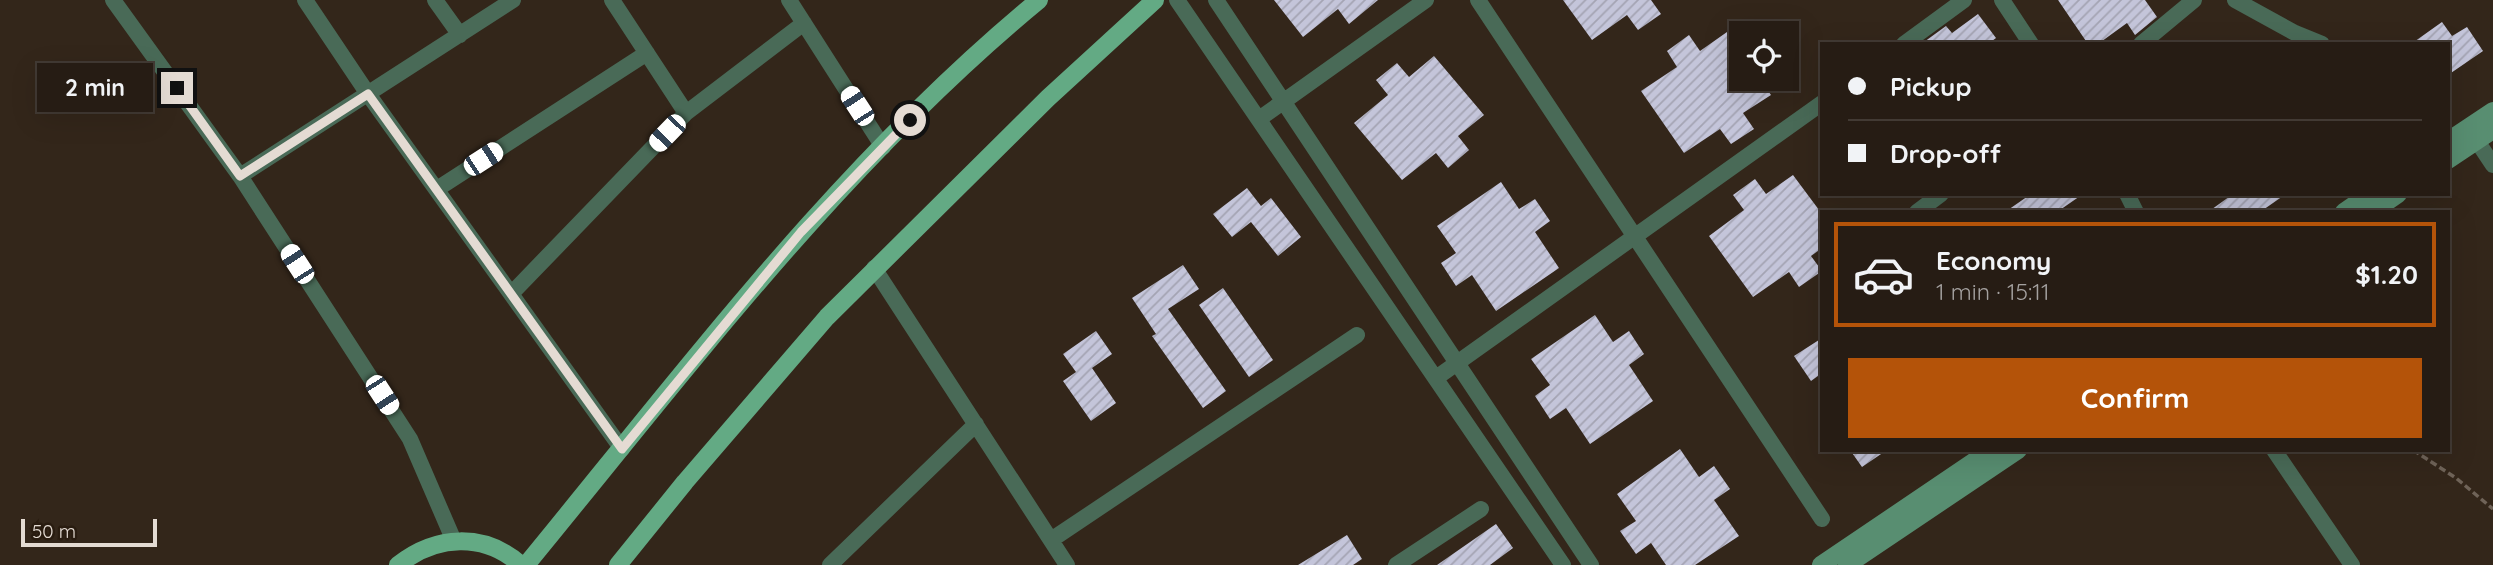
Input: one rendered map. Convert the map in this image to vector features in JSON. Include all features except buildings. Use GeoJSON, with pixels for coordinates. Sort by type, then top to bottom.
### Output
{"type":"FeatureCollection","features":[{"type":"Feature","properties":{"kind":"main road"},"geometry":{"type":"LineString","coordinates":[[398,565],[424,548],[454,541],[484,544],[499,549],[523,565],[801,232],[981,48],[1040,0]]}},
{"type":"Feature","properties":{"kind":"main road"},"geometry":{"type":"LineString","coordinates":[[618,565],[827,317],[1048,98],[1155,0]]}},
{"type":"Feature","properties":{"kind":"street"},"geometry":{"type":"LineString","coordinates":[[113,0],[240,176],[410,439],[454,541]]}},
{"type":"Feature","properties":{"kind":"street"},"geometry":{"type":"LineString","coordinates":[[305,0],[368,94],[622,449]]}},
{"type":"Feature","properties":{"kind":"street"},"geometry":{"type":"LineString","coordinates":[[435,0],[460,35]]}},
{"type":"Feature","properties":{"kind":"street"},"geometry":{"type":"LineString","coordinates":[[240,176],[513,0]]}},
{"type":"Feature","properties":{"kind":"street"},"geometry":{"type":"LineString","coordinates":[[612,0],[686,113]]}},
{"type":"Feature","properties":{"kind":"street"},"geometry":{"type":"LineString","coordinates":[[789,0],[883,147]]}},
{"type":"Feature","properties":{"kind":"street"},"geometry":{"type":"LineString","coordinates":[[1177,0],[1563,565]]}},
{"type":"Feature","properties":{"kind":"street"},"geometry":{"type":"LineString","coordinates":[[1216,0],[1591,565]]}},
{"type":"Feature","properties":{"kind":"street"},"geometry":{"type":"LineString","coordinates":[[1259,119],[1426,0]]}},
{"type":"Feature","properties":{"kind":"street"},"geometry":{"type":"LineString","coordinates":[[1478,0],[1822,519]]}},
{"type":"Feature","properties":{"kind":"street"},"geometry":{"type":"LineString","coordinates":[[1907,42],[1964,0]]}},
{"type":"Feature","properties":{"kind":"street"},"geometry":{"type":"LineString","coordinates":[[2002,0],[2030,42]]}},
{"type":"Feature","properties":{"kind":"street"},"geometry":{"type":"LineString","coordinates":[[2143,42],[2194,0]]}},
{"type":"Feature","properties":{"kind":"street"},"geometry":{"type":"LineString","coordinates":[[2235,0],[2317,42]]}},
{"type":"Feature","properties":{"kind":"street"},"geometry":{"type":"LineString","coordinates":[[512,293],[686,113],[804,23]]}},
{"type":"Feature","properties":{"kind":"street"},"geometry":{"type":"LineString","coordinates":[[437,189],[647,53]]}},
{"type":"Feature","properties":{"kind":"street"},"geometry":{"type":"LineString","coordinates":[[1436,378],[1820,104]]}},
{"type":"Feature","properties":{"kind":"street"},"geometry":{"type":"LineString","coordinates":[[2450,140],[2493,111]]}},
{"type":"Feature","properties":{"kind":"street"},"geometry":{"type":"LineString","coordinates":[[2450,159],[2493,130]]}},
{"type":"Feature","properties":{"kind":"street"},"geometry":{"type":"LineString","coordinates":[[2477,141],[2493,165]]}},
{"type":"Feature","properties":{"kind":"street"},"geometry":{"type":"LineString","coordinates":[[1920,210],[1938,196]]}},
{"type":"Feature","properties":{"kind":"street"},"geometry":{"type":"LineString","coordinates":[[2347,210],[2367,196]]}},
{"type":"Feature","properties":{"kind":"street"},"geometry":{"type":"LineString","coordinates":[[2375,210],[2395,196]]}},
{"type":"Feature","properties":{"kind":"street"},"geometry":{"type":"LineString","coordinates":[[874,268],[1067,565]]}},
{"type":"Feature","properties":{"kind":"street"},"geometry":{"type":"LineString","coordinates":[[1051,540],[1357,335]]}},
{"type":"Feature","properties":{"kind":"street"},"geometry":{"type":"LineString","coordinates":[[830,565],[976,424]]}},
{"type":"Feature","properties":{"kind":"street"},"geometry":{"type":"LineString","coordinates":[[1821,565],[1989,452]]}},
{"type":"Feature","properties":{"kind":"street"},"geometry":{"type":"LineString","coordinates":[[1847,565],[2015,452]]}},
{"type":"Feature","properties":{"kind":"street"},"geometry":{"type":"LineString","coordinates":[[2275,452],[2352,565]]}},
{"type":"Feature","properties":{"kind":"street"},"geometry":{"type":"LineString","coordinates":[[1396,565],[1481,509]]}},
{"type":"Feature","properties":{"kind":"path"},"geometry":{"type":"LineString","coordinates":[[2416,452],[2456,478],[2493,509]]}},
{"type":"Feature","properties":{"kind":"route"},"geometry":{"type":"LineString","coordinates":[[177,88],[240,176],[368,94],[622,449],[801,232],[910,120]]}}]}
